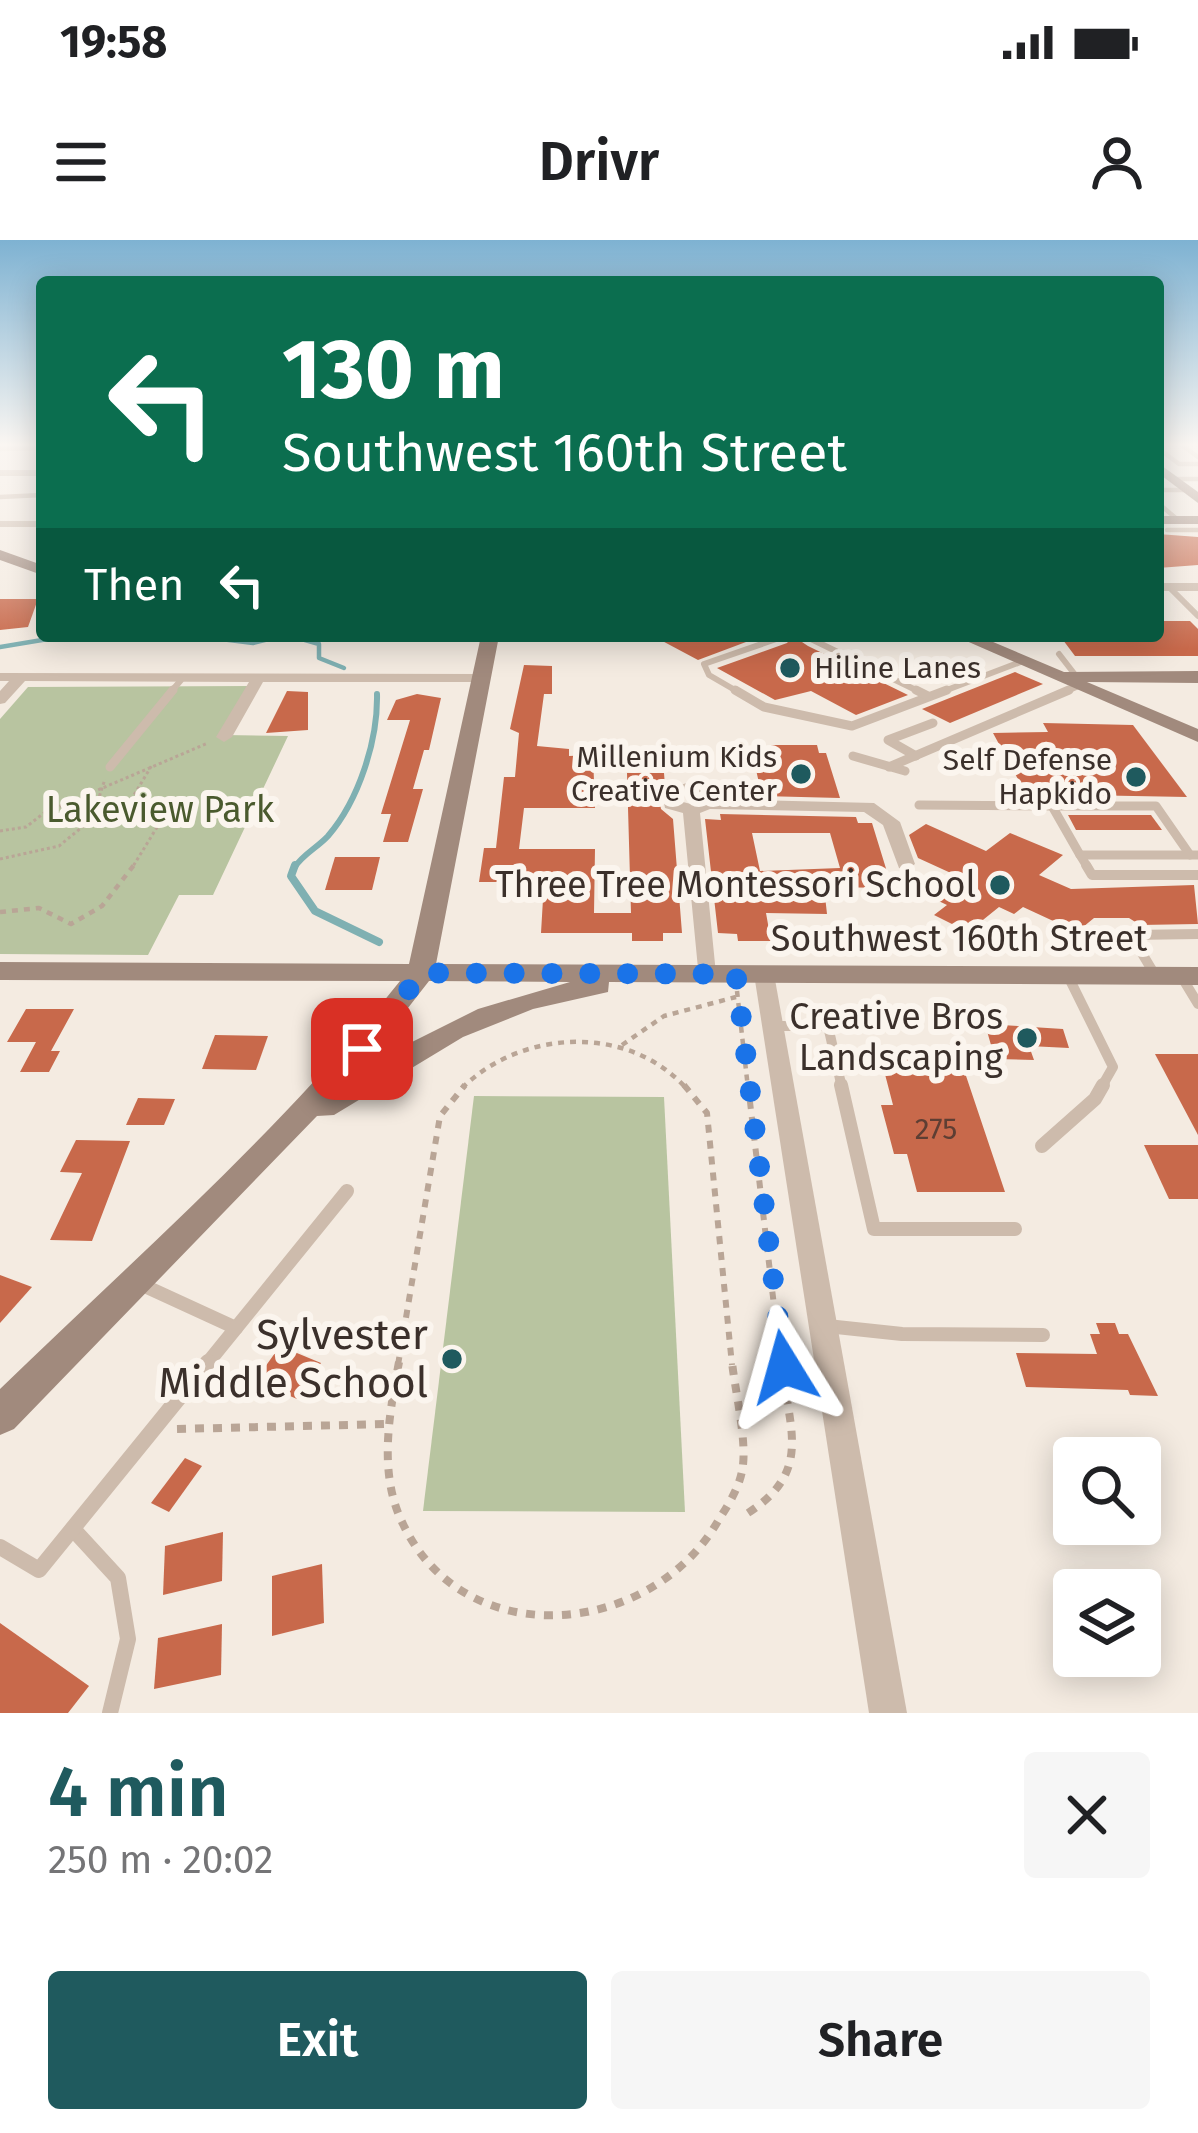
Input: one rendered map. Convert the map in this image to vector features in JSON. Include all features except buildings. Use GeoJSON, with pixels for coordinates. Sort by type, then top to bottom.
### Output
{"type":"FeatureCollection","features":[{"type":"Feature","properties":{"kind":"street"},"geometry":{"type":"LineString","coordinates":[[1172,524],[1198,520]]}},
{"type":"Feature","properties":{"kind":"street"},"geometry":{"type":"LineString","coordinates":[[0,524],[36,524]]}},
{"type":"Feature","properties":{"kind":"street"},"geometry":{"type":"LineString","coordinates":[[0,556],[36,568]]}},
{"type":"Feature","properties":{"kind":"street"},"geometry":{"type":"LineString","coordinates":[[1164,587],[1198,587]]}},
{"type":"Feature","properties":{"kind":"street"},"geometry":{"type":"LineString","coordinates":[[0,1416],[280,1136],[387,1020],[422,973],[489,642]]}},
{"type":"Feature","properties":{"kind":"street"},"geometry":{"type":"LineString","coordinates":[[978,642],[1194,735]]}},
{"type":"Feature","properties":{"kind":"street"},"geometry":{"type":"LineString","coordinates":[[0,677],[482,678]]}},
{"type":"Feature","properties":{"kind":"street"},"geometry":{"type":"LineString","coordinates":[[0,700],[21,677]]}},
{"type":"Feature","properties":{"kind":"street"},"geometry":{"type":"LineString","coordinates":[[1072,679],[1198,677]]}},
{"type":"Feature","properties":{"kind":"street"},"geometry":{"type":"LineString","coordinates":[[224,737],[258,678]]}},
{"type":"Feature","properties":{"kind":"street"},"geometry":{"type":"LineString","coordinates":[[280,1136],[392,1060],[499,1010],[572,990],[700,974],[700,807],[868,807],[891,822],[906,863]]}},
{"type":"Feature","properties":{"kind":"street","name":"Southwest 160th Street"},"geometry":{"type":"LineString","coordinates":[[0,971],[700,974],[746,982],[1178,976]]}},
{"type":"Feature","properties":{"kind":"street"},"geometry":{"type":"LineString","coordinates":[[746,982],[773,1026],[888,1713]]}},
{"type":"Feature","properties":{"kind":"lane"},"geometry":{"type":"LineString","coordinates":[[1172,524],[1198,530]]}},
{"type":"Feature","properties":{"kind":"lane"},"geometry":{"type":"LineString","coordinates":[[1164,588],[1198,616]]}},
{"type":"Feature","properties":{"kind":"lane"},"geometry":{"type":"LineString","coordinates":[[768,642],[704,664],[709,675],[764,707],[852,726],[1023,661]]}},
{"type":"Feature","properties":{"kind":"lane"},"geometry":{"type":"LineString","coordinates":[[817,642],[929,697]]}},
{"type":"Feature","properties":{"kind":"lane"},"geometry":{"type":"LineString","coordinates":[[890,766],[1072,679],[1059,654]]}},
{"type":"Feature","properties":{"kind":"lane"},"geometry":{"type":"LineString","coordinates":[[110,766],[181,680]]}},
{"type":"Feature","properties":{"kind":"lane"},"geometry":{"type":"LineString","coordinates":[[916,756],[888,740],[933,723]]}},
{"type":"Feature","properties":{"kind":"lane"},"geometry":{"type":"LineString","coordinates":[[854,756],[905,771]]}},
{"type":"Feature","properties":{"kind":"lane"},"geometry":{"type":"LineString","coordinates":[[919,805],[1156,806],[1194,855]]}},
{"type":"Feature","properties":{"kind":"lane"},"geometry":{"type":"LineString","coordinates":[[1052,806],[1092,875],[1198,875]]}},
{"type":"Feature","properties":{"kind":"lane"},"geometry":{"type":"LineString","coordinates":[[1080,855],[1194,855]]}},
{"type":"Feature","properties":{"kind":"lane"},"geometry":{"type":"LineString","coordinates":[[1198,934],[1131,935],[1178,976],[1198,1004]]}},
{"type":"Feature","properties":{"kind":"lane"},"geometry":{"type":"LineString","coordinates":[[1042,1146],[1095,1099],[1113,1066],[1067,974]]}},
{"type":"Feature","properties":{"kind":"lane"},"geometry":{"type":"LineString","coordinates":[[773,1026],[828,1026],[874,1228],[1016,1228]]}},
{"type":"Feature","properties":{"kind":"lane"},"geometry":{"type":"LineString","coordinates":[[0,1547],[39,1570],[347,1191]]}},
{"type":"Feature","properties":{"kind":"lane"},"geometry":{"type":"LineString","coordinates":[[133,1281],[236,1328]]}},
{"type":"Feature","properties":{"kind":"lane"},"geometry":{"type":"LineString","coordinates":[[824,1326],[902,1334],[1043,1335]]}},
{"type":"Feature","properties":{"kind":"lane"},"geometry":{"type":"LineString","coordinates":[[73,1529],[118,1578],[128,1639],[110,1713]]}},
{"type":"Feature","properties":{"kind":"path"},"geometry":{"type":"LineString","coordinates":[[125,810],[152,765]]}},
{"type":"Feature","properties":{"kind":"path"},"geometry":{"type":"LineString","coordinates":[[0,859],[44,853],[92,819],[125,810],[167,811],[110,901],[94,917],[71,923],[39,908],[0,912]]}},
{"type":"Feature","properties":{"kind":"path"},"geometry":{"type":"LineString","coordinates":[[622,1046],[664,1016],[746,982],[794,1463],[777,1494],[748,1514]]}},
{"type":"Feature","properties":{"kind":"path"},"geometry":{"type":"LineString","coordinates":[[576,1040],[622,1046],[654,1058],[683,1079],[706,1113],[743,1470],[726,1511],[697,1553],[672,1578],[627,1604],[540,1619],[464,1595],[407,1540],[389,1480],[389,1424],[440,1116],[457,1088],[524,1047],[576,1040]]}},
{"type":"Feature","properties":{"kind":"path"},"geometry":{"type":"LineString","coordinates":[[154,1430],[389,1424]]}},
{"type":"Feature","properties":{"kind":"green space","name":"Lakeview Park"},"geometry":{"type":"Polygon","coordinates":[[[250,686],[224,735],[288,736],[213,895],[179,895],[148,955],[0,954],[0,719],[28,687],[250,686]]]}},
{"type":"Feature","properties":{"kind":"green space"},"geometry":{"type":"Polygon","coordinates":[[[474,1096],[664,1097],[685,1512],[423,1511],[474,1096]]]}},
{"type":"Feature","properties":{"kind":"waterway"},"geometry":{"type":"LineString","coordinates":[[0,647],[36,641]]}},
{"type":"Feature","properties":{"kind":"waterway"},"geometry":{"type":"LineString","coordinates":[[245,642],[257,642]]}},
{"type":"Feature","properties":{"kind":"waterway"},"geometry":{"type":"LineString","coordinates":[[312,642],[319,644],[319,658],[344,668]]}},
{"type":"Feature","properties":{"kind":"waterway"},"geometry":{"type":"LineString","coordinates":[[294,868],[328,836],[349,805],[374,731],[377,694]]}},
{"type":"Feature","properties":{"kind":"waterway"},"geometry":{"type":"LineString","coordinates":[[295,865],[291,876],[315,911],[379,942]]}},
{"type":"Feature","properties":{"kind":"place","name":"Hiline Lanes"},"geometry":{"type":"Point","coordinates":[790,668]}},
{"type":"Feature","properties":{"kind":"place","name":"Millenium Kids Creative Center"},"geometry":{"type":"Point","coordinates":[801,774]}},
{"type":"Feature","properties":{"kind":"place","name":"Self Defense Hapkido"},"geometry":{"type":"Point","coordinates":[1136,777]}},
{"type":"Feature","properties":{"kind":"place","name":"Three Tree Montessori School"},"geometry":{"type":"Point","coordinates":[1000,885]}},
{"type":"Feature","properties":{"kind":"place","name":"Creative Bros Landscaping"},"geometry":{"type":"Point","coordinates":[1027,1038]}},
{"type":"Feature","properties":{"kind":"place","name":"Sylvester Middle School"},"geometry":{"type":"Point","coordinates":[452,1359]}},
{"type":"Feature","properties":{"kind":"route"},"geometry":{"type":"LineString","coordinates":[[362,1049],[422,973],[736,974],[784,1367]]}}]}
